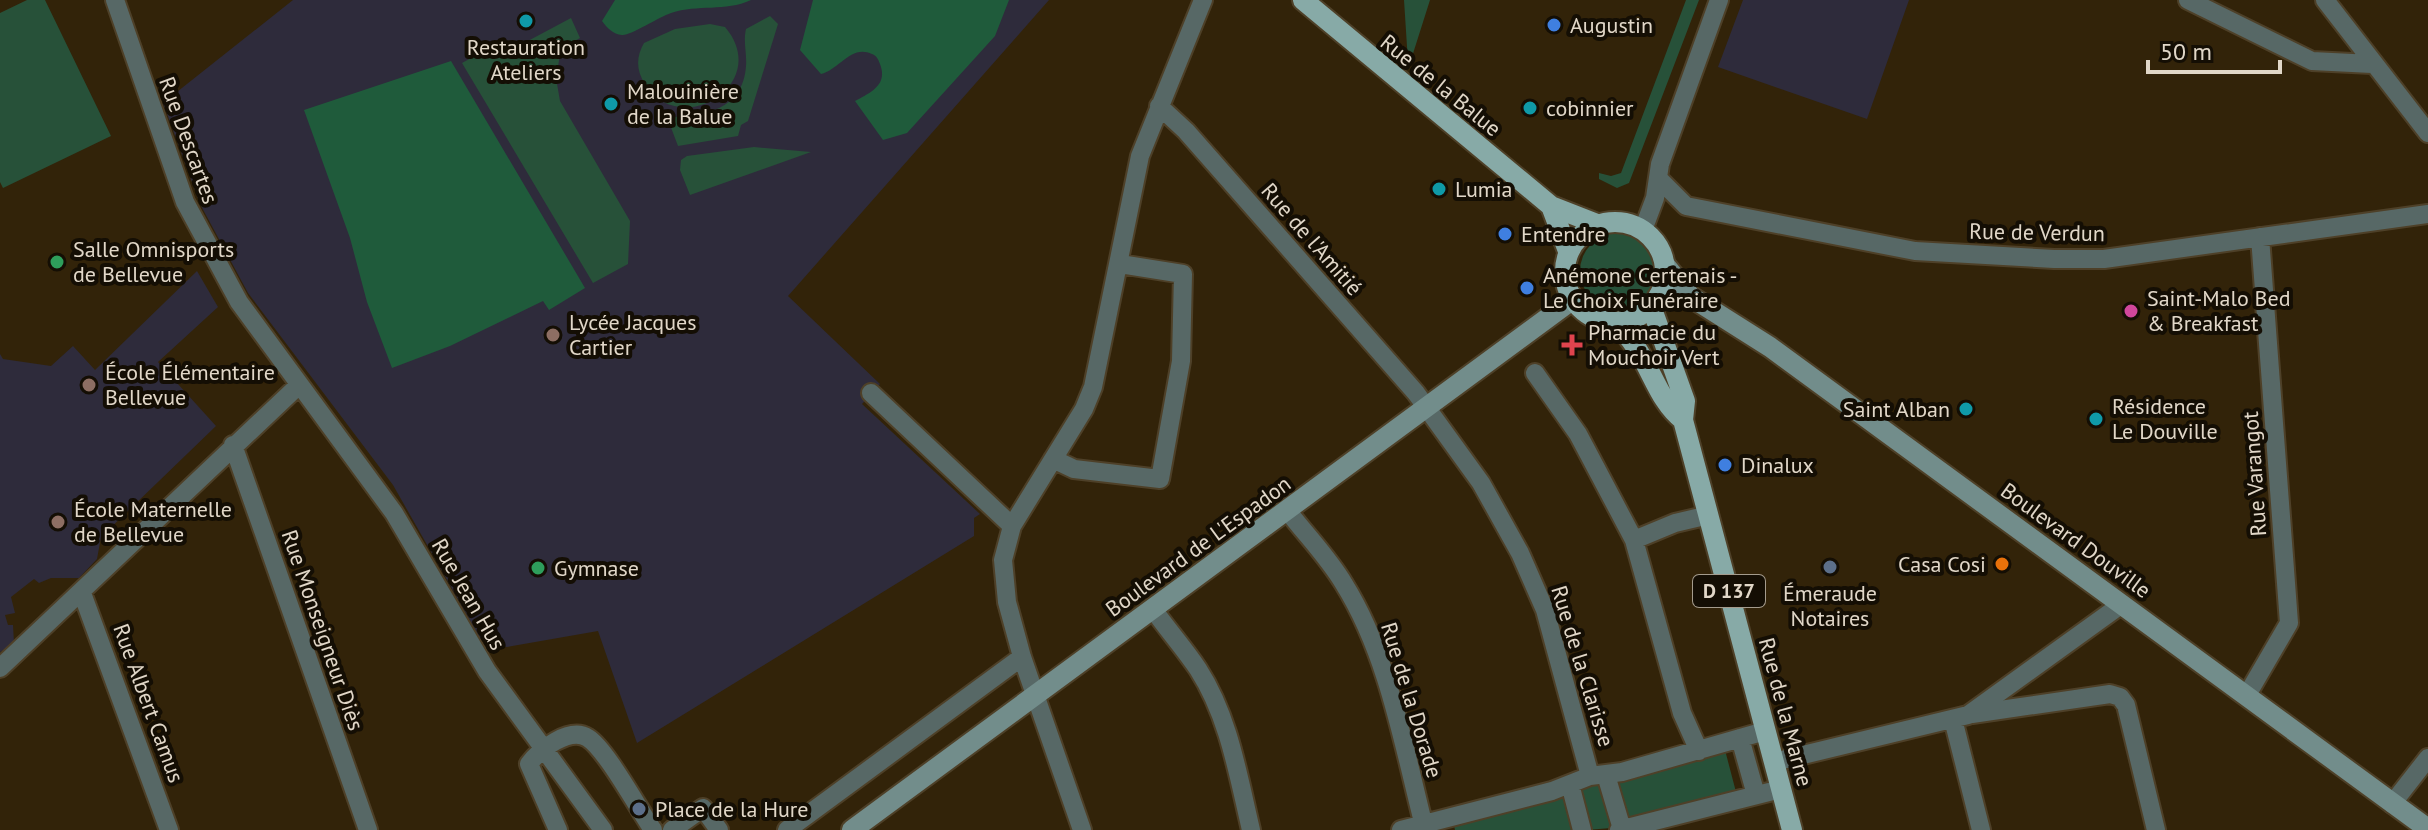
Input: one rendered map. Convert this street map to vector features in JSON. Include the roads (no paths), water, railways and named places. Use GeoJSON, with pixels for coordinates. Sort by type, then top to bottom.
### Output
{"type":"FeatureCollection","features":[{"type":"Feature","properties":{"kind":"main road","name":"Rue de la Balue"},"geometry":{"type":"LineString","coordinates":[[1303,0],[1551,206],[1597,224]]}},
{"type":"Feature","properties":{"kind":"main road","name":"Rue de la Balue"},"geometry":{"type":"LineString","coordinates":[[1551,206],[1568,251]]}},
{"type":"Feature","properties":{"kind":"main road"},"geometry":{"type":"LineString","coordinates":[[1614,221],[1643,230],[1661,252],[1665,265],[1655,302],[1634,318],[1613,322],[1583,312],[1572,300],[1564,276],[1568,251],[1585,230],[1597,224],[1614,221]]}},
{"type":"Feature","properties":{"kind":"main road","name":"Rue de la Marne"},"geometry":{"type":"LineString","coordinates":[[1655,302],[1685,401],[1683,420],[1792,830]]}},
{"type":"Feature","properties":{"kind":"main road","name":"Rue de la Marne"},"geometry":{"type":"LineString","coordinates":[[1613,322],[1636,343],[1670,410],[1683,420]]}},
{"type":"Feature","properties":{"kind":"street","name":"Rue Descartes"},"geometry":{"type":"LineString","coordinates":[[115,0],[166,154],[202,238],[256,328],[299,385]]}},
{"type":"Feature","properties":{"kind":"street"},"geometry":{"type":"LineString","coordinates":[[1082,830],[1022,657],[1005,591],[1003,560],[1012,526],[1093,387],[1140,156],[1203,0]]}},
{"type":"Feature","properties":{"kind":"street"},"geometry":{"type":"LineString","coordinates":[[1643,230],[1659,179],[1660,164],[1719,0]]}},
{"type":"Feature","properties":{"kind":"street"},"geometry":{"type":"LineString","coordinates":[[2188,0],[2312,61],[2372,64]]}},
{"type":"Feature","properties":{"kind":"street"},"geometry":{"type":"LineString","coordinates":[[2325,0],[2428,133]]}},
{"type":"Feature","properties":{"kind":"street","name":"Rue de l'Amitié"},"geometry":{"type":"LineString","coordinates":[[1159,106],[1186,131],[1427,407]]}},
{"type":"Feature","properties":{"kind":"street","name":"Rue de Verdun"},"geometry":{"type":"LineString","coordinates":[[1659,179],[1668,192],[1686,206],[1915,251],[1991,258],[2104,259],[2428,214]]}},
{"type":"Feature","properties":{"kind":"street","name":"Rue Varangot"},"geometry":{"type":"LineString","coordinates":[[2247,695],[2289,623],[2260,237]]}},
{"type":"Feature","properties":{"kind":"street"},"geometry":{"type":"LineString","coordinates":[[1053,459],[1074,469],[1160,479],[1181,361],[1183,274],[1120,264]]}},
{"type":"Feature","properties":{"kind":"street"},"geometry":{"type":"LineString","coordinates":[[1665,265],[1691,297]]}},
{"type":"Feature","properties":{"kind":"street"},"geometry":{"type":"LineString","coordinates":[[1655,302],[1691,297]]}},
{"type":"Feature","properties":{"kind":"street","name":"Boulevard Douville"},"geometry":{"type":"LineString","coordinates":[[1691,297],[1770,347],[2428,829]]}},
{"type":"Feature","properties":{"kind":"street","name":"Boulevard de L'Espadon"},"geometry":{"type":"LineString","coordinates":[[852,830],[1572,300]]}},
{"type":"Feature","properties":{"kind":"street"},"geometry":{"type":"LineString","coordinates":[[1535,373],[1578,434],[1634,540],[1682,713],[1699,751]]}},
{"type":"Feature","properties":{"kind":"street"},"geometry":{"type":"LineString","coordinates":[[0,668],[299,385]]}},
{"type":"Feature","properties":{"kind":"street","name":"Rue Jean Hus"},"geometry":{"type":"LineString","coordinates":[[299,385],[394,513],[487,671],[603,830]]}},
{"type":"Feature","properties":{"kind":"street"},"geometry":{"type":"LineString","coordinates":[[871,393],[1012,526]]}},
{"type":"Feature","properties":{"kind":"street","name":"Rue de la Clarisse"},"geometry":{"type":"LineString","coordinates":[[1427,407],[1481,483],[1520,553],[1545,610],[1598,776],[1620,829]]}},
{"type":"Feature","properties":{"kind":"street","name":"Rue Monseigneur Diès"},"geometry":{"type":"LineString","coordinates":[[233,445],[368,830]]}},
{"type":"Feature","properties":{"kind":"street","name":"Rue de la Dorade"},"geometry":{"type":"LineString","coordinates":[[1287,510],[1344,584],[1362,619],[1393,709],[1425,827]]}},
{"type":"Feature","properties":{"kind":"street"},"geometry":{"type":"LineString","coordinates":[[1634,540],[1675,523],[1709,515]]}},
{"type":"Feature","properties":{"kind":"street","name":"Rue Albert Camus"},"geometry":{"type":"LineString","coordinates":[[82,593],[169,830]]}},
{"type":"Feature","properties":{"kind":"street"},"geometry":{"type":"LineString","coordinates":[[1961,717],[2122,604]]}},
{"type":"Feature","properties":{"kind":"street"},"geometry":{"type":"LineString","coordinates":[[1153,609],[1198,669],[1215,700],[1230,740],[1251,830]]}},
{"type":"Feature","properties":{"kind":"street"},"geometry":{"type":"LineString","coordinates":[[787,830],[1022,657]]}},
{"type":"Feature","properties":{"kind":"street"},"geometry":{"type":"LineString","coordinates":[[1774,762],[1961,717],[2110,694],[2120,697],[2126,705],[2156,830]]}},
{"type":"Feature","properties":{"kind":"street"},"geometry":{"type":"LineString","coordinates":[[1961,717],[1981,830]]}},
{"type":"Feature","properties":{"kind":"street"},"geometry":{"type":"LineString","coordinates":[[1401,830],[1425,827],[1765,731]]}},
{"type":"Feature","properties":{"kind":"street"},"geometry":{"type":"LineString","coordinates":[[558,830],[529,764],[544,750],[571,736],[590,739],[653,830]]}},
{"type":"Feature","properties":{"kind":"street"},"geometry":{"type":"LineString","coordinates":[[1740,738],[1756,795]]}},
{"type":"Feature","properties":{"kind":"street"},"geometry":{"type":"LineString","coordinates":[[2392,804],[2428,758]]}},
{"type":"Feature","properties":{"kind":"street"},"geometry":{"type":"LineString","coordinates":[[1570,784],[1582,830]]}},
{"type":"Feature","properties":{"kind":"street"},"geometry":{"type":"LineString","coordinates":[[1620,829],[1781,789]]}},
{"type":"Feature","properties":{"kind":"street"},"geometry":{"type":"LineString","coordinates":[[672,830],[703,808],[719,830]]}},
{"type":"Feature","properties":{"kind":"place","name":"Restauration Ateliers"},"geometry":{"type":"Point","coordinates":[526,21]}},
{"type":"Feature","properties":{"kind":"place","name":"Augustin"},"geometry":{"type":"Point","coordinates":[1554,25]}},
{"type":"Feature","properties":{"kind":"place","name":"Malouinière de la Balue"},"geometry":{"type":"Point","coordinates":[611,104]}},
{"type":"Feature","properties":{"kind":"place","name":"cobinnier"},"geometry":{"type":"Point","coordinates":[1530,108]}},
{"type":"Feature","properties":{"kind":"place","name":"Lumia"},"geometry":{"type":"Point","coordinates":[1439,189]}},
{"type":"Feature","properties":{"kind":"place","name":"Entendre"},"geometry":{"type":"Point","coordinates":[1505,234]}},
{"type":"Feature","properties":{"kind":"place","name":"Salle Omnisports de Bellevue"},"geometry":{"type":"Point","coordinates":[57,262]}},
{"type":"Feature","properties":{"kind":"place","name":"Anémone Certenais - Le Choix Funéraire"},"geometry":{"type":"Point","coordinates":[1527,288]}},
{"type":"Feature","properties":{"kind":"place","name":"Saint-Malo Bed & Breakfast"},"geometry":{"type":"Point","coordinates":[2131,311]}},
{"type":"Feature","properties":{"kind":"place","name":"Lycée Jacques Cartier"},"geometry":{"type":"Point","coordinates":[553,335]}},
{"type":"Feature","properties":{"kind":"place","name":"Pharmacie du Mouchoir Vert"},"geometry":{"type":"Point","coordinates":[1572,345]}},
{"type":"Feature","properties":{"kind":"place","name":"École Élémentaire Bellevue"},"geometry":{"type":"Point","coordinates":[89,385]}},
{"type":"Feature","properties":{"kind":"place","name":"Saint Alban"},"geometry":{"type":"Point","coordinates":[1966,409]}},
{"type":"Feature","properties":{"kind":"place","name":"Résidence Le Douville"},"geometry":{"type":"Point","coordinates":[2096,419]}},
{"type":"Feature","properties":{"kind":"place","name":"Dinalux"},"geometry":{"type":"Point","coordinates":[1725,465]}},
{"type":"Feature","properties":{"kind":"place","name":"École Maternelle de Bellevue"},"geometry":{"type":"Point","coordinates":[58,522]}},
{"type":"Feature","properties":{"kind":"place","name":"Casa Cosi"},"geometry":{"type":"Point","coordinates":[2002,564]}},
{"type":"Feature","properties":{"kind":"place","name":"Émeraude Notaires"},"geometry":{"type":"Point","coordinates":[1830,567]}},
{"type":"Feature","properties":{"kind":"place","name":"Gymnase"},"geometry":{"type":"Point","coordinates":[538,568]}},
{"type":"Feature","properties":{"kind":"place","name":"Place de la Hure"},"geometry":{"type":"Point","coordinates":[639,809]}}]}
